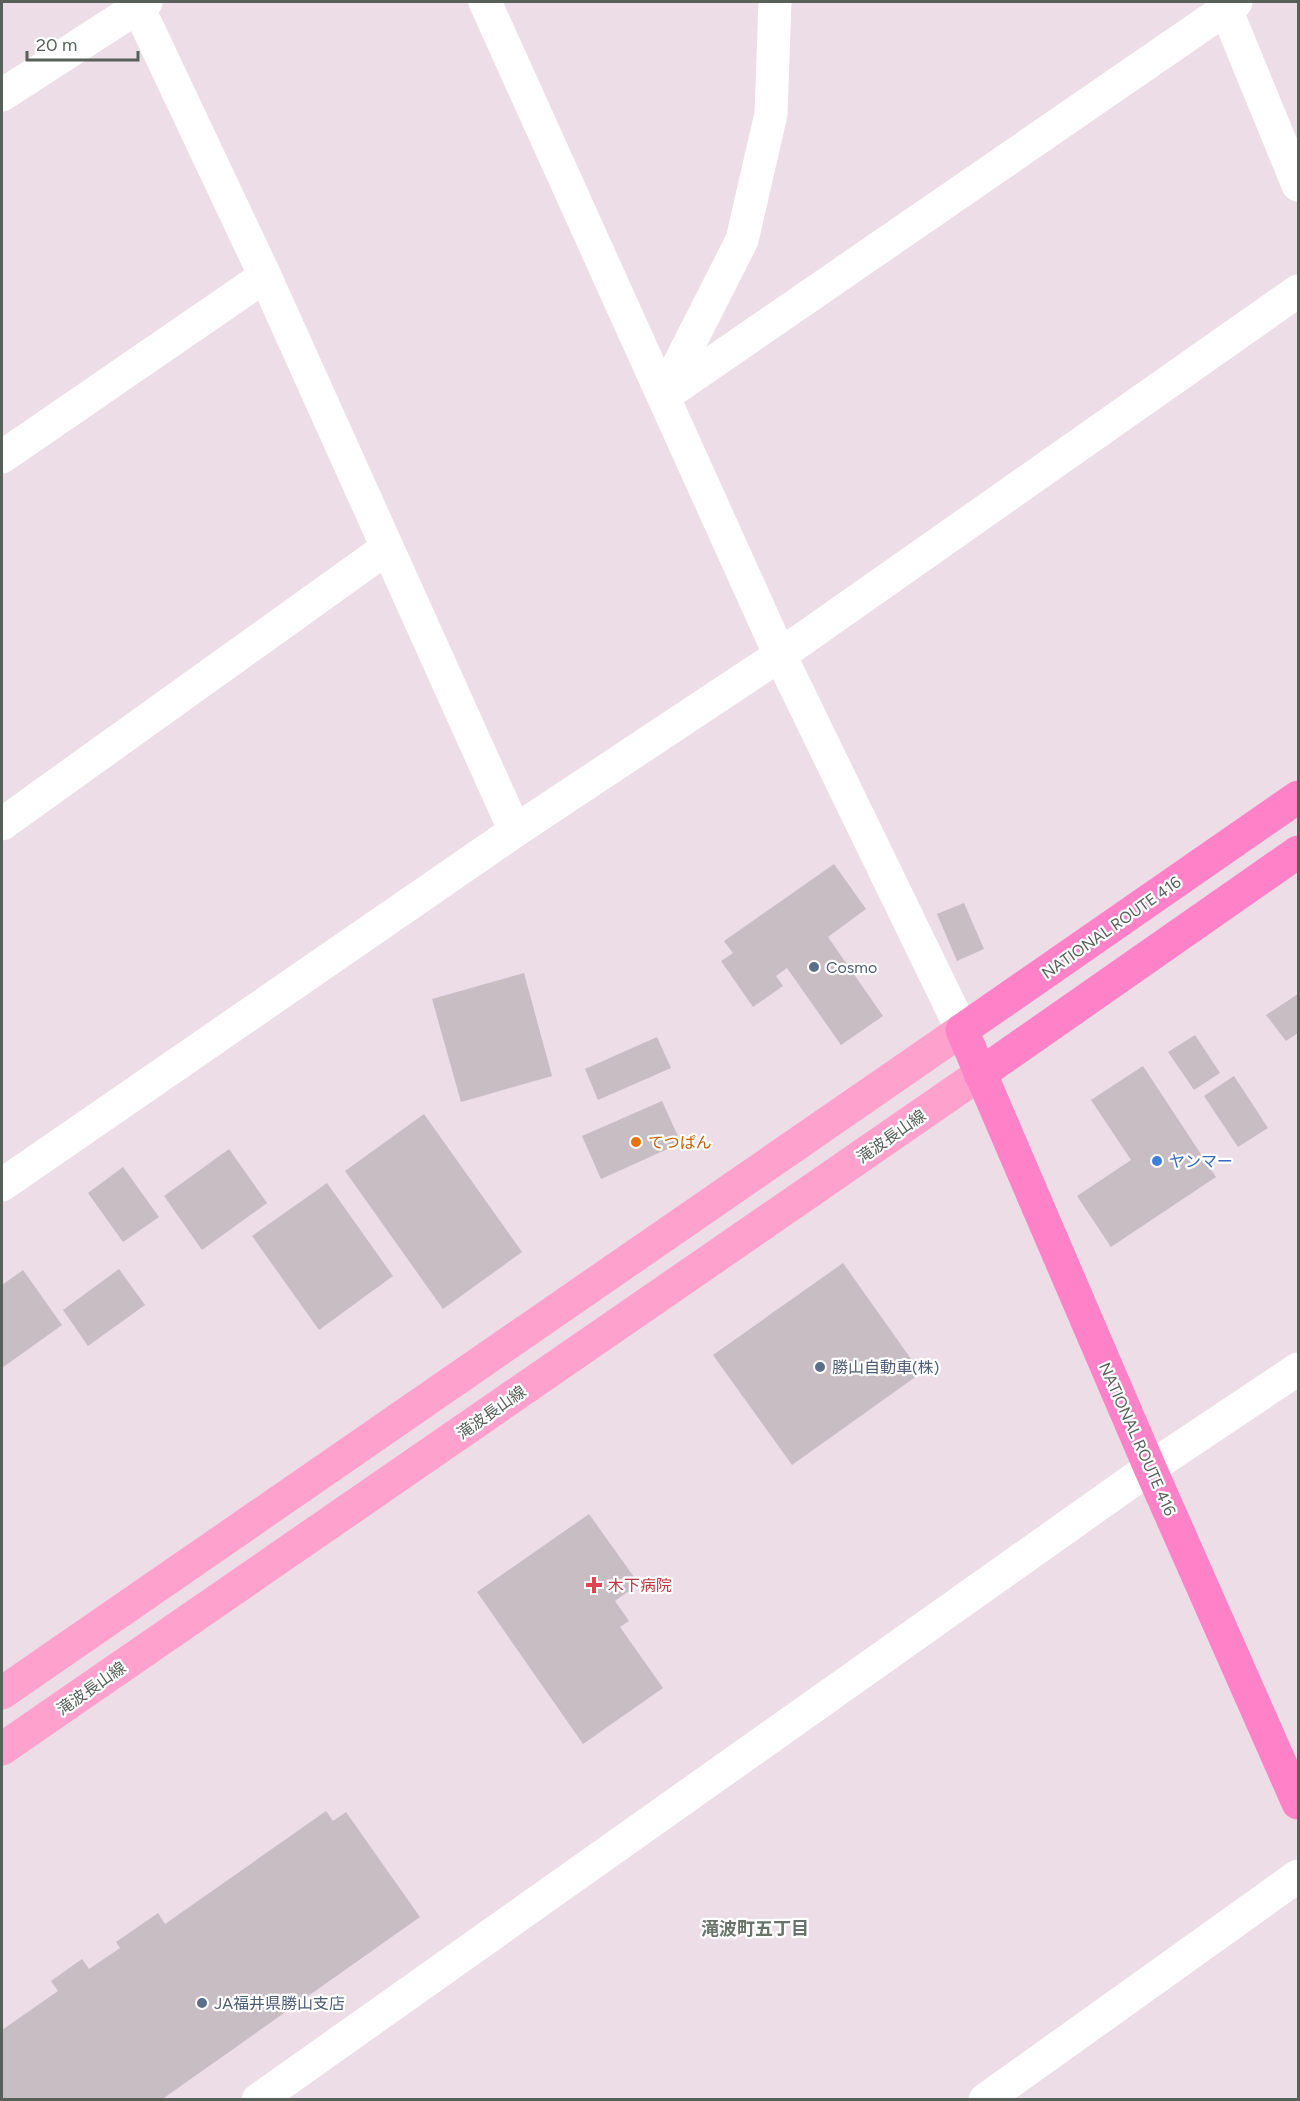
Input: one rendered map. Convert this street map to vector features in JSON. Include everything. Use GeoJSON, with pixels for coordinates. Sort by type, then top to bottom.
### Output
{"type":"FeatureCollection","features":[{"type":"Feature","properties":{"kind":"highway","name":"NATIONAL ROUTE 416"},"geometry":{"type":"LineString","coordinates":[[1299,797],[962,1030],[1150,1468],[1299,1803]]}},
{"type":"Feature","properties":{"kind":"highway"},"geometry":{"type":"LineString","coordinates":[[980,1074],[1299,852]]}},
{"type":"Feature","properties":{"kind":"main road"},"geometry":{"type":"LineString","coordinates":[[2,1693],[962,1030]]}},
{"type":"Feature","properties":{"kind":"main road","name":"滝波長山線"},"geometry":{"type":"LineString","coordinates":[[2,1749],[980,1074]]}},
{"type":"Feature","properties":{"kind":"street"},"geometry":{"type":"LineString","coordinates":[[485,2],[780,656],[962,1030]]}},
{"type":"Feature","properties":{"kind":"street"},"geometry":{"type":"LineString","coordinates":[[664,396],[742,240],[771,114],[775,2]]}},
{"type":"Feature","properties":{"kind":"street"},"geometry":{"type":"LineString","coordinates":[[2,95],[142,4],[515,831]]}},
{"type":"Feature","properties":{"kind":"street"},"geometry":{"type":"LineString","coordinates":[[664,396],[1229,4],[1299,185]]}},
{"type":"Feature","properties":{"kind":"street"},"geometry":{"type":"LineString","coordinates":[[2,457],[265,276]]}},
{"type":"Feature","properties":{"kind":"street"},"geometry":{"type":"LineString","coordinates":[[2,1185],[515,831],[780,656],[1299,291]]}},
{"type":"Feature","properties":{"kind":"street"},"geometry":{"type":"LineString","coordinates":[[2,824],[387,548]]}},
{"type":"Feature","properties":{"kind":"street"},"geometry":{"type":"LineString","coordinates":[[258,2100],[1150,1468],[1299,1369]]}},
{"type":"Feature","properties":{"kind":"street"},"geometry":{"type":"LineString","coordinates":[[985,2100],[1299,1876]]}},
{"type":"Feature","properties":{"kind":"building"},"geometry":{"type":"Polygon","coordinates":[[[834,864],[866,909],[828,937],[883,1016],[841,1045],[787,968],[776,976],[783,986],[753,1007],[721,961],[733,953],[724,941],[834,864]]]}},
{"type":"Feature","properties":{"kind":"building"},"geometry":{"type":"Polygon","coordinates":[[[964,903],[984,949],[957,961],[937,914],[964,903]]]}},
{"type":"Feature","properties":{"kind":"building"},"geometry":{"type":"Polygon","coordinates":[[[524,973],[552,1076],[461,1102],[432,999],[524,973]]]}},
{"type":"Feature","properties":{"kind":"building"},"geometry":{"type":"Polygon","coordinates":[[[1298,994],[1298,1033],[1286,1041],[1266,1015],[1298,994]]]}},
{"type":"Feature","properties":{"kind":"building"},"geometry":{"type":"Polygon","coordinates":[[[1195,1035],[1220,1073],[1194,1090],[1168,1052],[1195,1035]]]}},
{"type":"Feature","properties":{"kind":"building"},"geometry":{"type":"Polygon","coordinates":[[[657,1037],[671,1068],[598,1100],[585,1069],[657,1037]]]}},
{"type":"Feature","properties":{"kind":"building"},"geometry":{"type":"Polygon","coordinates":[[[1143,1066],[1216,1177],[1111,1247],[1077,1196],[1131,1160],[1091,1100],[1143,1066]]]}},
{"type":"Feature","properties":{"kind":"building"},"geometry":{"type":"Polygon","coordinates":[[[1234,1076],[1268,1128],[1238,1147],[1204,1096],[1234,1076]]]}},
{"type":"Feature","properties":{"kind":"building"},"geometry":{"type":"Polygon","coordinates":[[[662,1101],[681,1143],[601,1179],[582,1136],[662,1101]]]}},
{"type":"Feature","properties":{"kind":"building"},"geometry":{"type":"Polygon","coordinates":[[[424,1114],[522,1252],[443,1309],[345,1171],[424,1114]]]}},
{"type":"Feature","properties":{"kind":"building"},"geometry":{"type":"Polygon","coordinates":[[[229,1149],[267,1203],[202,1250],[164,1196],[229,1149]]]}},
{"type":"Feature","properties":{"kind":"building"},"geometry":{"type":"Polygon","coordinates":[[[123,1167],[159,1217],[123,1242],[88,1193],[123,1167]]]}},
{"type":"Feature","properties":{"kind":"building"},"geometry":{"type":"Polygon","coordinates":[[[327,1183],[393,1276],[319,1330],[252,1236],[327,1183]]]}},
{"type":"Feature","properties":{"kind":"building"},"geometry":{"type":"Polygon","coordinates":[[[843,1263],[921,1373],[792,1465],[713,1355],[843,1263]]]}},
{"type":"Feature","properties":{"kind":"building"},"geometry":{"type":"Polygon","coordinates":[[[119,1269],[145,1305],[88,1346],[63,1310],[119,1269]]]}},
{"type":"Feature","properties":{"kind":"building"},"geometry":{"type":"Polygon","coordinates":[[[23,1270],[62,1325],[2,1368],[2,1285],[23,1270]]]}},
{"type":"Feature","properties":{"kind":"building"},"geometry":{"type":"Polygon","coordinates":[[[589,1514],[639,1584],[615,1601],[629,1621],[620,1627],[663,1688],[583,1744],[477,1592],[589,1514]]]}},
{"type":"Feature","properties":{"kind":"building"},"geometry":{"type":"Polygon","coordinates":[[[326,1811],[333,1821],[346,1812],[420,1917],[161,2100],[2,2100],[2,2030],[58,1991],[51,1981],[82,1959],[89,1969],[120,1948],[116,1942],[158,1913],[165,1924],[326,1811]]]}},
{"type":"Feature","properties":{"kind":"place","name":"Cosmo"},"geometry":{"type":"Point","coordinates":[814,967]}},
{"type":"Feature","properties":{"kind":"place","name":"てつぱん"},"geometry":{"type":"Point","coordinates":[636,1142]}},
{"type":"Feature","properties":{"kind":"place","name":"ヤンマー"},"geometry":{"type":"Point","coordinates":[1157,1161]}},
{"type":"Feature","properties":{"kind":"place","name":"勝山自動車(株)"},"geometry":{"type":"Point","coordinates":[820,1367]}},
{"type":"Feature","properties":{"kind":"place","name":"木下病院"},"geometry":{"type":"Point","coordinates":[594,1585]}},
{"type":"Feature","properties":{"kind":"place","name":"JA福井県勝山支店"},"geometry":{"type":"Point","coordinates":[202,2003]}},
{"type":"Feature","properties":{"kind":"district","name":"滝波町五丁目"},"geometry":{"type":"Point","coordinates":[755,1929]}}]}
